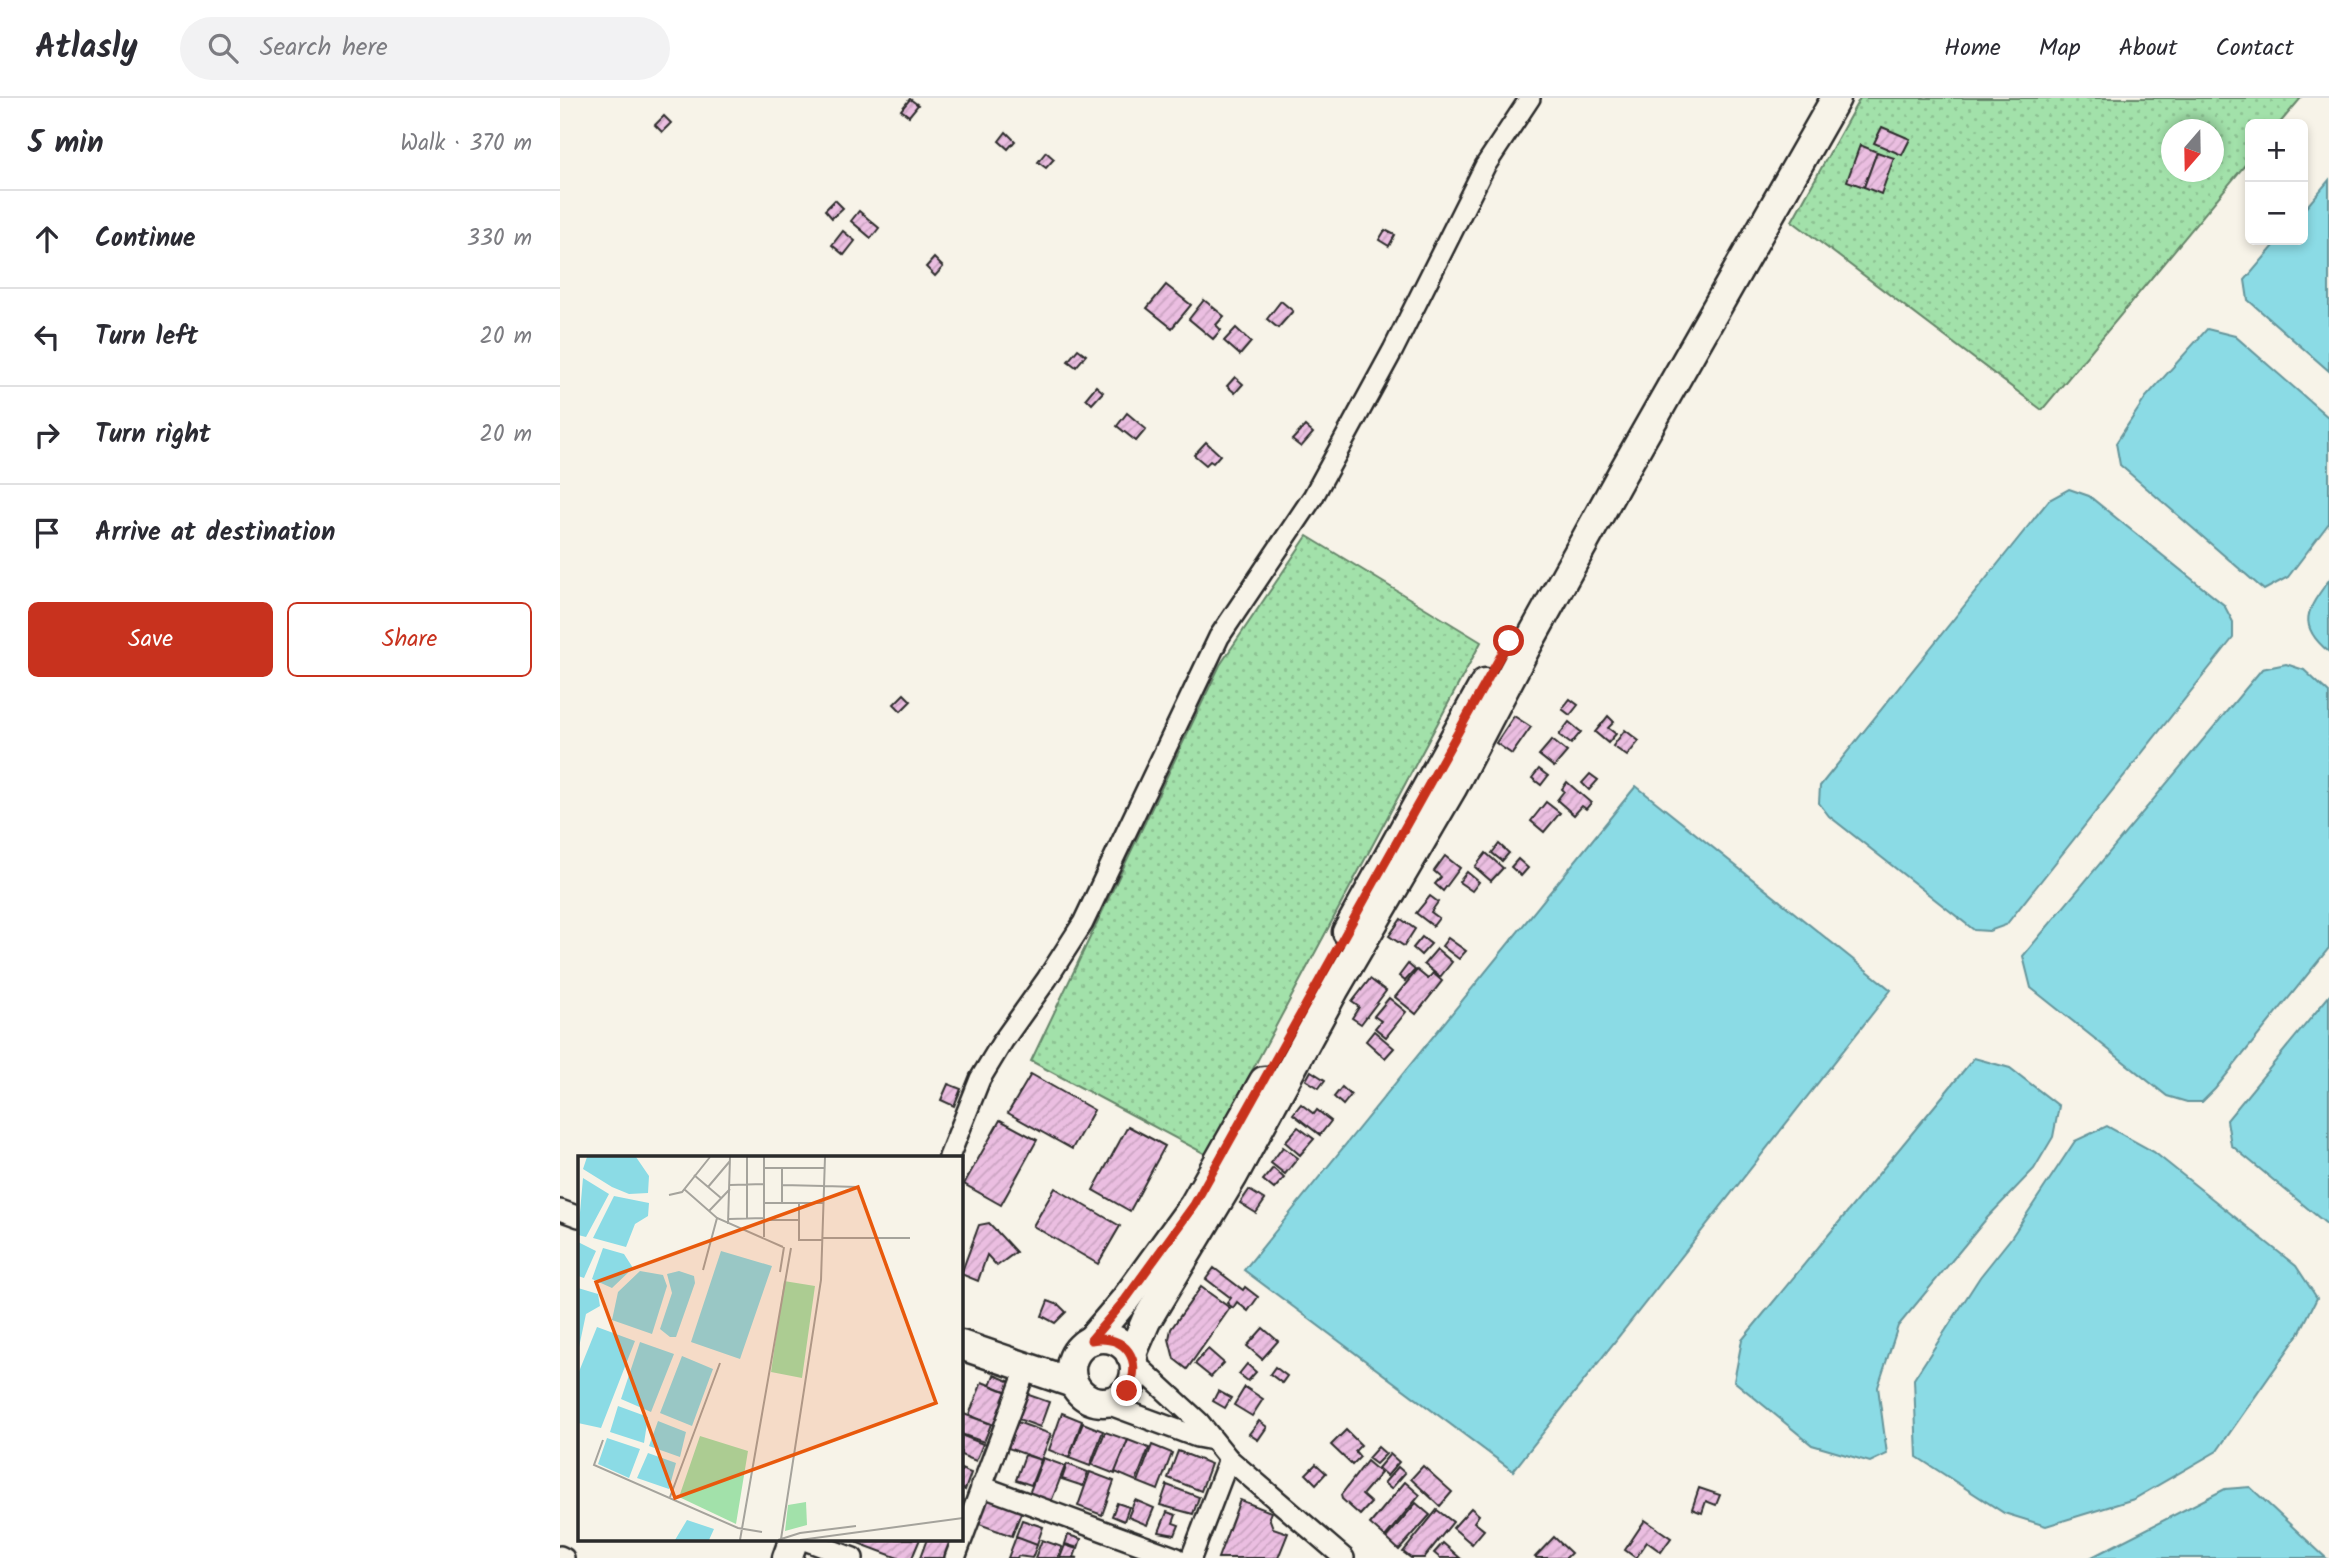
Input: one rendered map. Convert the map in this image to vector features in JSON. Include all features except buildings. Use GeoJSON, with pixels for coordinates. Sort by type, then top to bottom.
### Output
{"type":"FeatureCollection","features":[{"type":"Feature","properties":{"kind":"street"},"geometry":{"type":"LineString","coordinates":[[949,1156],[980,1079],[1083,923],[1219,637],[1313,497],[1394,350],[1485,166],[1530,98]]}},
{"type":"Feature","properties":{"kind":"street"},"geometry":{"type":"LineString","coordinates":[[1213,1440],[1197,1437],[1084,1396],[1073,1383],[1070,1373],[1075,1353],[1091,1340],[1125,1300],[1194,1205],[1814,98]]}},
{"type":"Feature","properties":{"kind":"street"},"geometry":{"type":"LineString","coordinates":[[1102,1402],[1120,1397],[1127,1391],[1132,1382],[1132,1359],[1146,1321],[1233,1176],[1334,990],[1452,788],[1623,472],[1836,98]]}},
{"type":"Feature","properties":{"kind":"street"},"geometry":{"type":"LineString","coordinates":[[560,1210],[578,1217]]}},
{"type":"Feature","properties":{"kind":"street"},"geometry":{"type":"LineString","coordinates":[[1091,1340],[1112,1339],[1122,1344],[1132,1359],[1199,1422],[1229,1459],[1344,1558]]}},
{"type":"Feature","properties":{"kind":"street"},"geometry":{"type":"LineString","coordinates":[[962,1345],[1073,1383]]}},
{"type":"Feature","properties":{"kind":"street"},"geometry":{"type":"LineString","coordinates":[[962,1539],[1027,1369]]}},
{"type":"Feature","properties":{"kind":"street"},"geometry":{"type":"LineString","coordinates":[[1191,1558],[1229,1459]]}},
{"type":"Feature","properties":{"kind":"street"},"geometry":{"type":"LineString","coordinates":[[981,1486],[1177,1558]]}},
{"type":"Feature","properties":{"kind":"street"},"geometry":{"type":"LineString","coordinates":[[787,1558],[794,1540]]}},
{"type":"Feature","properties":{"kind":"street"},"geometry":{"type":"LineString","coordinates":[[805,1540],[853,1558]]}},
{"type":"Feature","properties":{"kind":"street"},"geometry":{"type":"LineString","coordinates":[[955,1558],[962,1540]]}},
{"type":"Feature","properties":{"kind":"green space"},"geometry":{"type":"Polygon","coordinates":[[[1860,98],[2301,98],[2283,119],[2245,119],[2245,165],[2042,410],[1792,221],[1860,98]]]}},
{"type":"Feature","properties":{"kind":"green space"},"geometry":{"type":"Polygon","coordinates":[[[1307,536],[1481,642],[1207,1155],[1031,1061],[1220,665],[1307,536]]]}},
{"type":"Feature","properties":{"kind":"water"},"geometry":{"type":"Polygon","coordinates":[[[2329,180],[2329,371],[2248,300],[2245,280],[2275,245],[2308,245],[2308,205],[2329,180]]]}},
{"type":"Feature","properties":{"kind":"water"},"geometry":{"type":"Polygon","coordinates":[[[2207,329],[2235,336],[2329,418],[2329,523],[2288,577],[2264,590],[2120,465],[2116,443],[2146,397],[2207,329]]]}},
{"type":"Feature","properties":{"kind":"water"},"geometry":{"type":"Polygon","coordinates":[[[2069,489],[2089,496],[2224,605],[2233,622],[2233,638],[2006,925],[1989,931],[1974,930],[1829,816],[1819,803],[1820,786],[2049,500],[2069,489]]]}},
{"type":"Feature","properties":{"kind":"water"},"geometry":{"type":"Polygon","coordinates":[[[2329,580],[2329,652],[2312,634],[2308,617],[2315,600],[2329,580]]]}},
{"type":"Feature","properties":{"kind":"water"},"geometry":{"type":"Polygon","coordinates":[[[2286,664],[2304,670],[2329,693],[2329,948],[2215,1089],[2202,1102],[2187,1102],[2167,1096],[2031,988],[2023,956],[2262,669],[2286,664]]]}},
{"type":"Feature","properties":{"kind":"water"},"geometry":{"type":"Polygon","coordinates":[[[1636,786],[1891,990],[1513,1471],[1244,1270],[1636,786]]]}},
{"type":"Feature","properties":{"kind":"water"},"geometry":{"type":"Polygon","coordinates":[[[2329,996],[2329,1226],[2231,1145],[2227,1120],[2329,996]]]}},
{"type":"Feature","properties":{"kind":"water"},"geometry":{"type":"Polygon","coordinates":[[[1974,1058],[2010,1068],[2059,1106],[2053,1137],[2034,1169],[1987,1218],[1898,1326],[1878,1387],[1887,1454],[1870,1462],[1812,1445],[1734,1381],[1742,1340],[1974,1058]]]}},
{"type":"Feature","properties":{"kind":"water"},"geometry":{"type":"Polygon","coordinates":[[[2107,1126],[2154,1152],[2296,1266],[2317,1298],[2299,1334],[2217,1451],[2134,1499],[2046,1526],[2004,1513],[1917,1457],[1914,1379],[1980,1277],[2011,1238],[2075,1141],[2107,1126]]]}},
{"type":"Feature","properties":{"kind":"water"},"geometry":{"type":"Polygon","coordinates":[[[2250,1487],[2326,1558],[2090,1558],[2225,1489],[2250,1487]]]}},
{"type":"Feature","properties":{"kind":"route"},"geometry":{"type":"LineString","coordinates":[[1127,1391],[1135,1372],[1129,1352],[1122,1344],[1112,1339],[1091,1340],[1125,1300],[1194,1205],[1509,641]]}}]}
